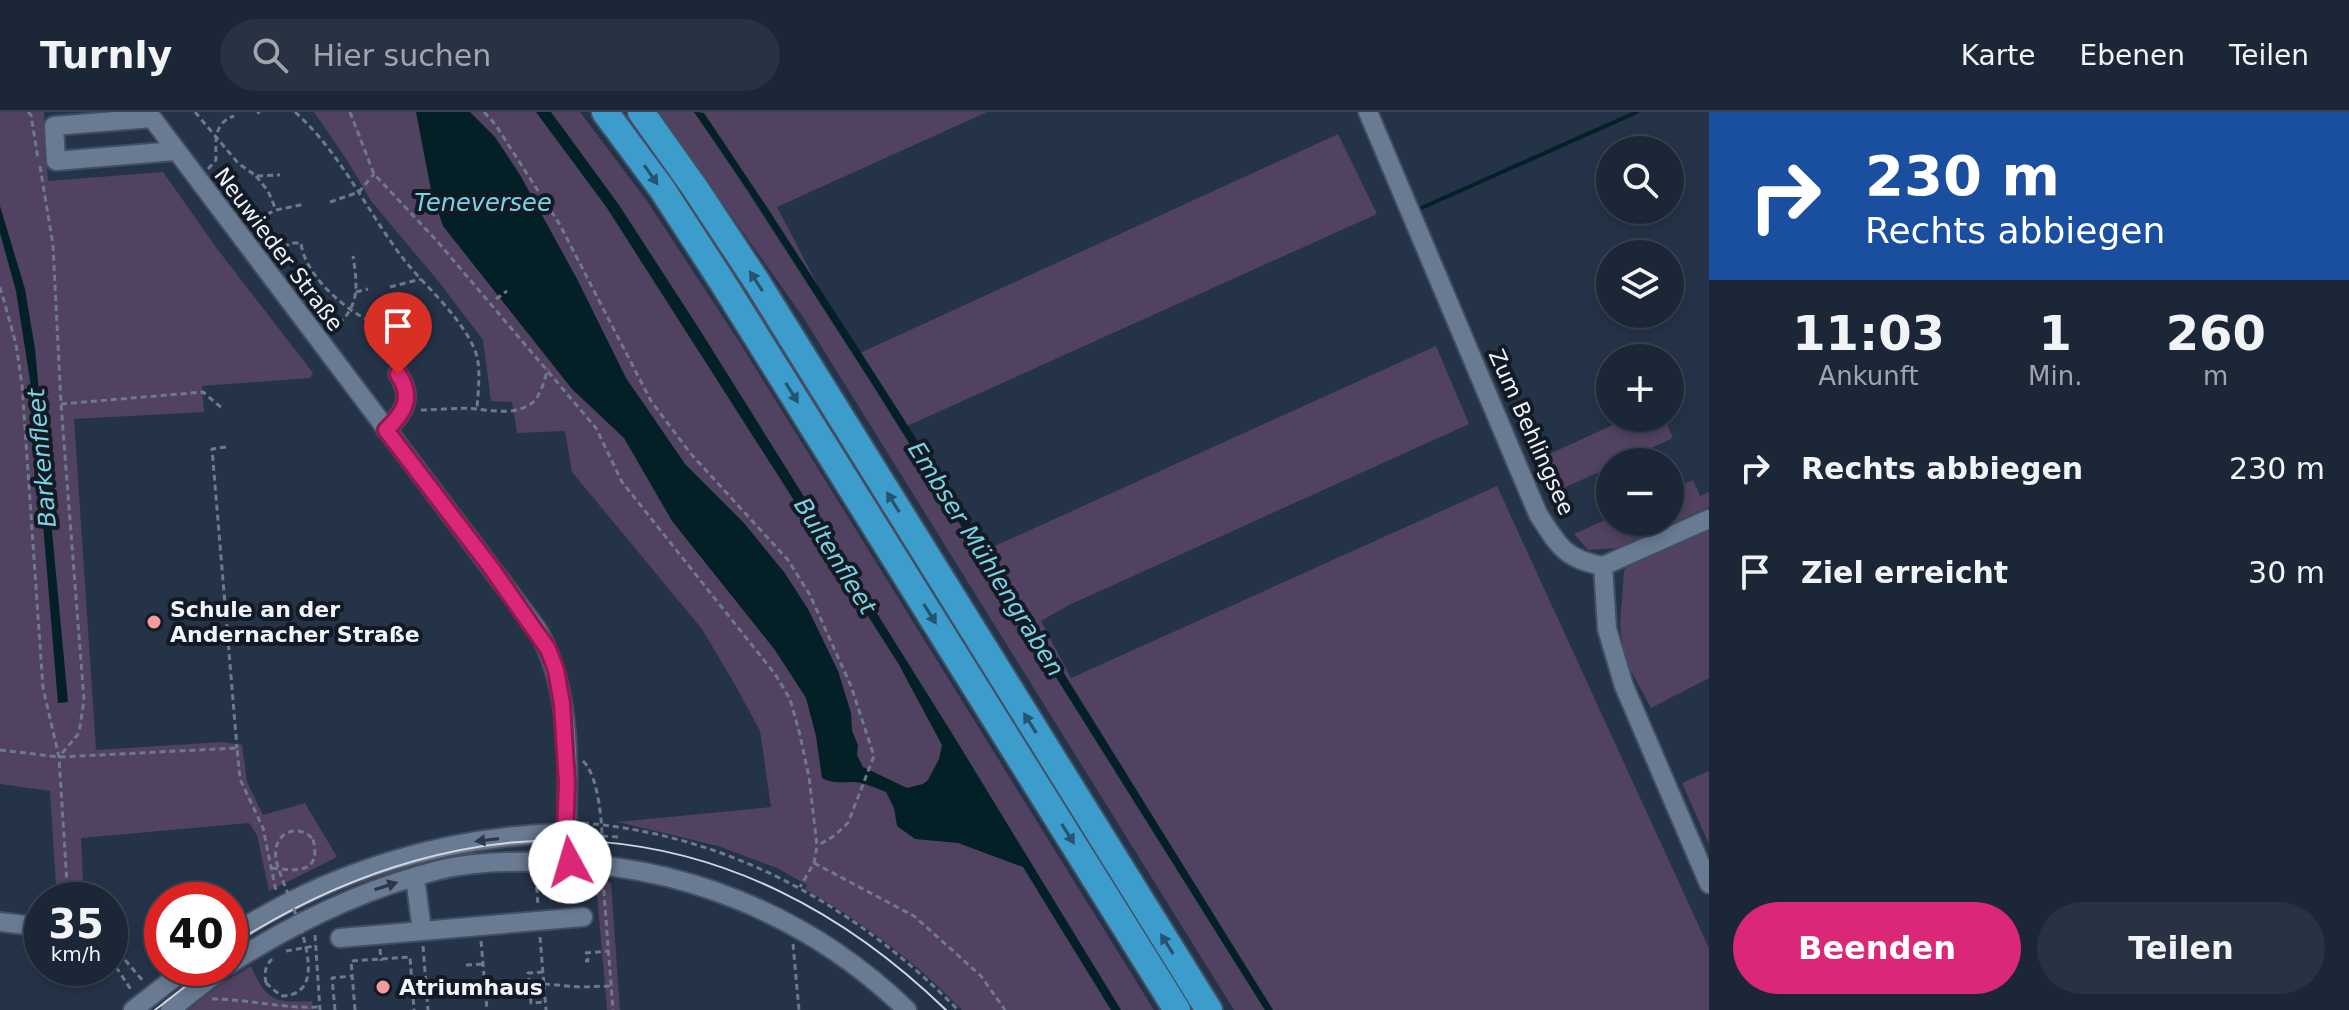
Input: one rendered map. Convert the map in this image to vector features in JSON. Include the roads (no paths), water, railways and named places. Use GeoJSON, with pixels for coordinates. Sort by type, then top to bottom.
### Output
{"type":"FeatureCollection","features":[{"type":"Feature","properties":{"kind":"highway"},"geometry":{"type":"LineString","coordinates":[[605,112],[662,189],[723,283],[1177,1010]]}},
{"type":"Feature","properties":{"kind":"highway"},"geometry":{"type":"LineString","coordinates":[[641,112],[757,282],[1209,1010]]}},
{"type":"Feature","properties":{"kind":"street","name":"Zum Behlingsee"},"geometry":{"type":"LineString","coordinates":[[1368,112],[1538,514],[1561,550],[1581,562],[1603,566]]}},
{"type":"Feature","properties":{"kind":"street","name":"Neuwieder Straße"},"geometry":{"type":"LineString","coordinates":[[175,151],[56,161],[54,126],[152,118],[492,569],[548,649],[556,670],[565,745],[565,833],[570,862]]}},
{"type":"Feature","properties":{"kind":"street"},"geometry":{"type":"LineString","coordinates":[[386,430],[410,412],[402,369]]}},
{"type":"Feature","properties":{"kind":"street"},"geometry":{"type":"LineString","coordinates":[[1709,519],[1603,566],[1607,629],[1624,686],[1709,884]]}},
{"type":"Feature","properties":{"kind":"street"},"geometry":{"type":"LineString","coordinates":[[248,925],[279,906],[363,870],[425,850],[476,841],[565,833]]}},
{"type":"Feature","properties":{"kind":"street"},"geometry":{"type":"LineString","coordinates":[[248,952],[341,902],[415,877],[484,862],[570,862],[673,877],[746,902],[792,924],[845,957],[907,1010]]}},
{"type":"Feature","properties":{"kind":"street"},"geometry":{"type":"LineString","coordinates":[[415,877],[422,931]]}},
{"type":"Feature","properties":{"kind":"street"},"geometry":{"type":"LineString","coordinates":[[340,938],[583,917]]}},
{"type":"Feature","properties":{"kind":"street"},"geometry":{"type":"LineString","coordinates":[[0,922],[24,925]]}},
{"type":"Feature","properties":{"kind":"street"},"geometry":{"type":"LineString","coordinates":[[147,999],[164,986]]}},
{"type":"Feature","properties":{"kind":"street"},"geometry":{"type":"LineString","coordinates":[[170,1010],[200,986]]}},
{"type":"Feature","properties":{"kind":"water","name":"Teneversee"},"geometry":{"type":"Polygon","coordinates":[[[416,112],[470,112],[495,137],[520,175],[577,279],[626,378],[685,464],[743,522],[784,572],[808,609],[838,671],[851,713],[852,731],[858,745],[857,755],[863,767],[907,788],[923,784],[939,759],[942,745],[898,663],[607,208],[536,112],[551,112],[619,205],[698,327],[1121,1010],[1111,1010],[1023,867],[958,843],[915,839],[897,826],[894,808],[886,792],[862,783],[834,782],[822,778],[806,698],[775,650],[672,521],[624,438],[572,389],[443,226],[431,190],[416,112]]]}},
{"type":"Feature","properties":{"kind":"water","name":"Embser Mühlengraben"},"geometry":{"type":"Polygon","coordinates":[[[694,112],[704,113],[850,335],[1273,1010],[1265,1010],[869,379],[694,112]]]}},
{"type":"Feature","properties":{"kind":"water","name":"Barkenfleet"},"geometry":{"type":"Polygon","coordinates":[[[0,206],[25,289],[35,349],[68,702],[58,703],[32,393],[16,291],[0,233],[0,206]]]}},
{"type":"Feature","properties":{"kind":"waterway"},"geometry":{"type":"LineString","coordinates":[[1417,206],[1419,209],[1637,112]]}},
{"type":"Feature","properties":{"kind":"tram line"},"geometry":{"type":"LineString","coordinates":[[248,936],[323,895],[416,861],[509,843],[601,842],[692,858],[780,891],[865,942],[946,1010]]}},
{"type":"Feature","properties":{"kind":"tram line"},"geometry":{"type":"LineString","coordinates":[[155,1010],[186,986]]}},
{"type":"Feature","properties":{"kind":"place","name":"Schule an der Andernacher Straße"},"geometry":{"type":"Point","coordinates":[154,622]}},
{"type":"Feature","properties":{"kind":"place","name":"Atriumhaus"},"geometry":{"type":"Point","coordinates":[383,987]}},
{"type":"Feature","properties":{"kind":"water label","name":"Bultenfleet"},"geometry":{"type":"Point","coordinates":[835,556]}}]}
